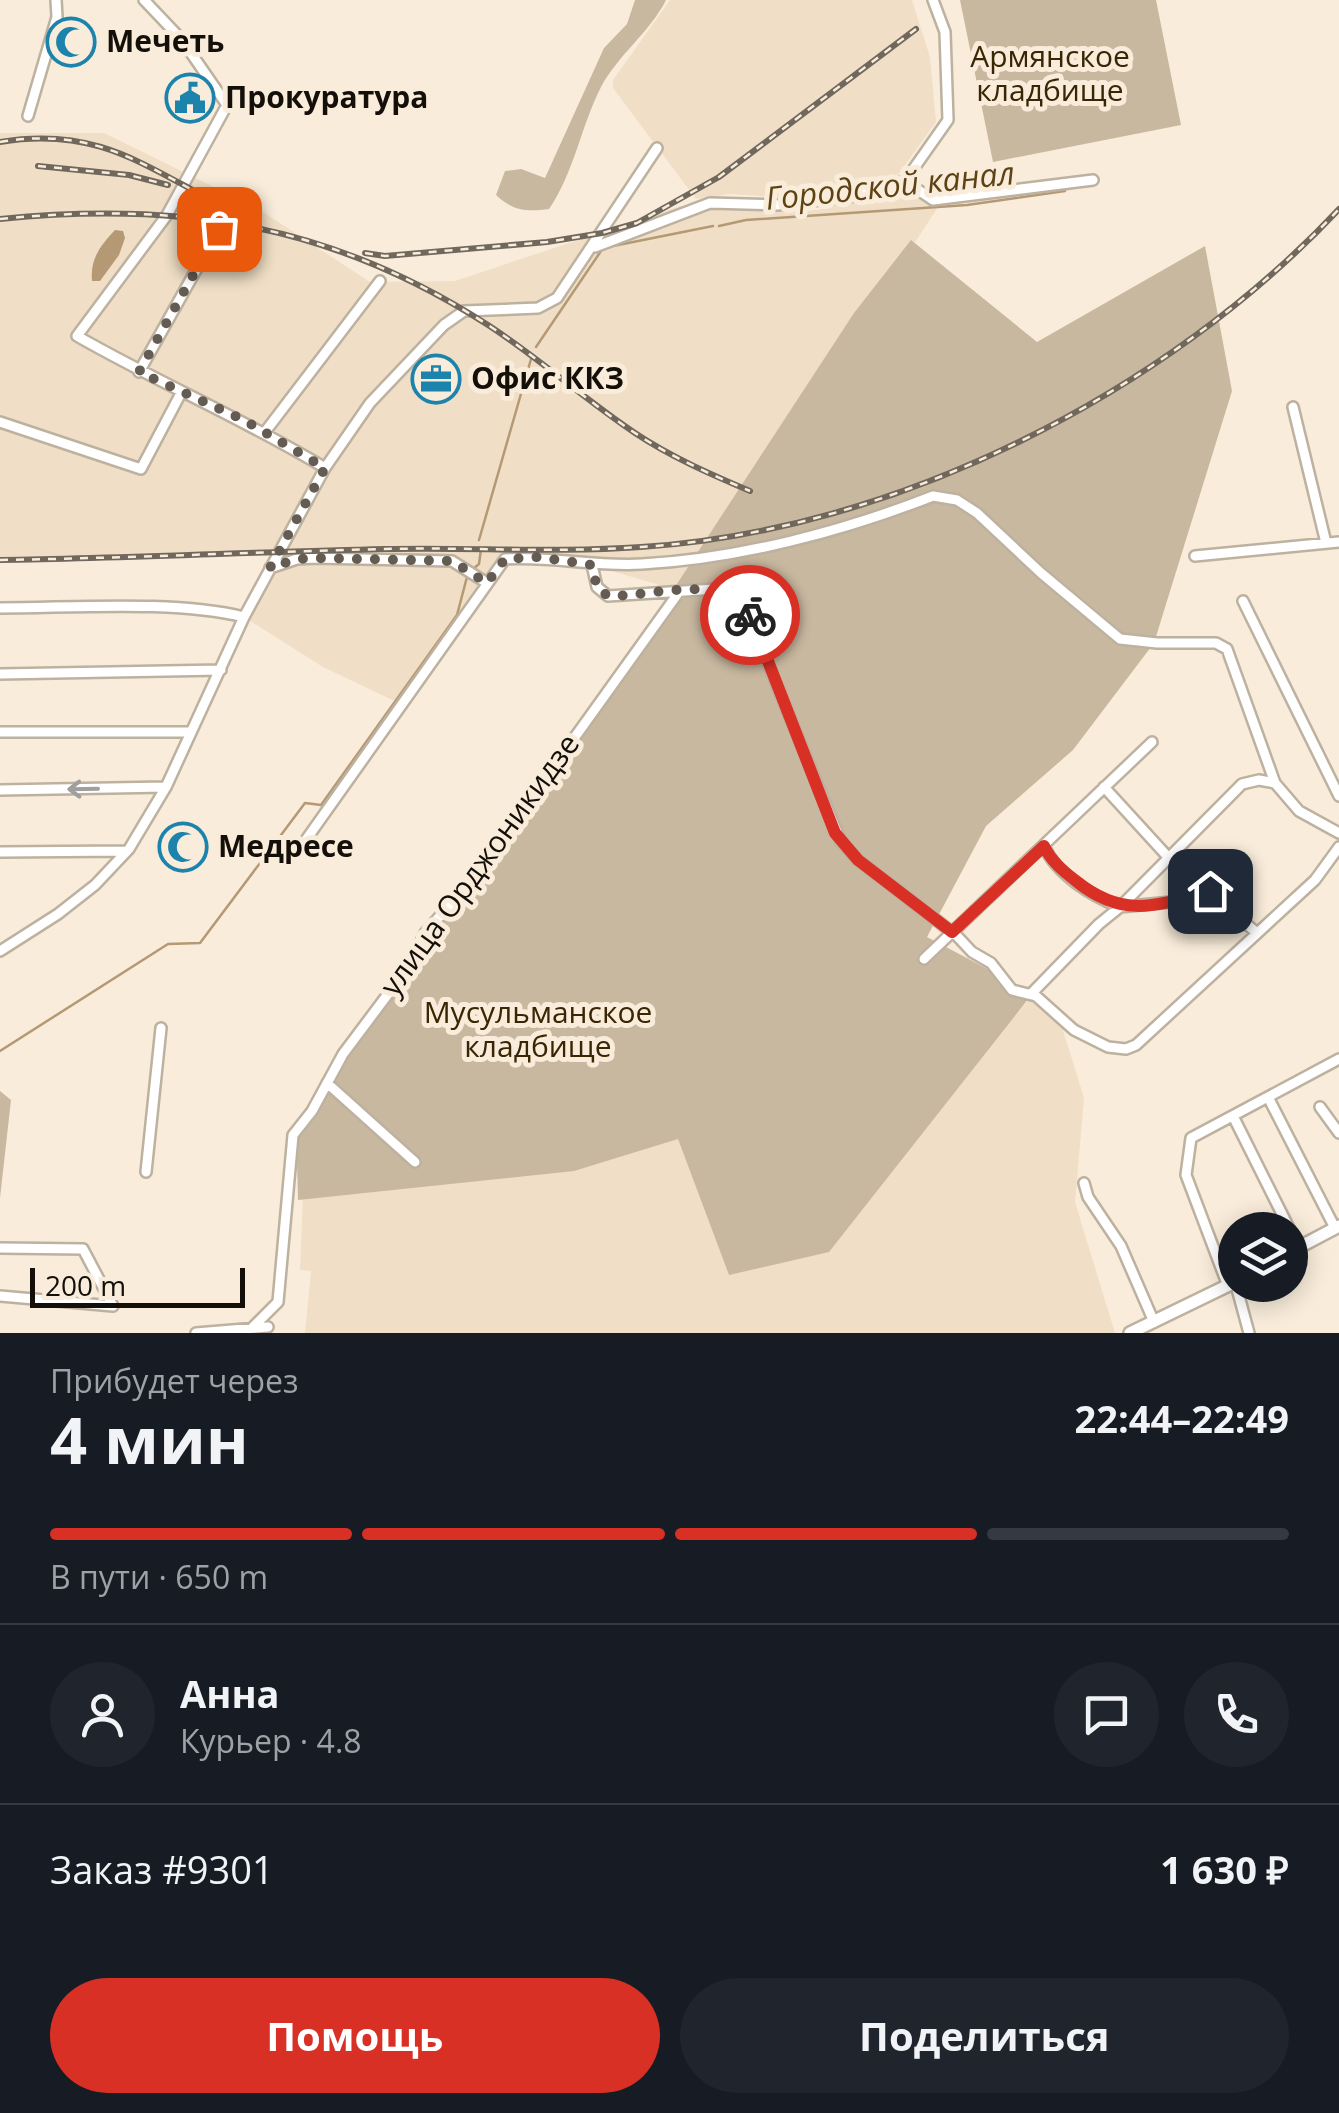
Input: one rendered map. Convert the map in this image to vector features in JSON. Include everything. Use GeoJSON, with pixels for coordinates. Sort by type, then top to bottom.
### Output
{"type":"FeatureCollection","features":[{"type":"Feature","properties":{"kind":"street"},"geometry":{"type":"LineString","coordinates":[[28,116],[57,17],[56,0]]}},
{"type":"Feature","properties":{"kind":"street"},"geometry":{"type":"LineString","coordinates":[[144,0],[182,40],[226,105],[167,215],[76,336],[139,372],[265,432],[325,468]]}},
{"type":"Feature","properties":{"kind":"street"},"geometry":{"type":"LineString","coordinates":[[592,248],[710,204],[797,203],[855,196],[905,181],[948,120],[945,32],[933,0]]}},
{"type":"Feature","properties":{"kind":"street"},"geometry":{"type":"LineString","coordinates":[[0,950],[58,914],[94,885],[127,850],[166,787],[270,568],[325,468],[370,404],[444,325],[474,308],[538,308],[557,298],[656,148]]}},
{"type":"Feature","properties":{"kind":"street"},"geometry":{"type":"LineString","coordinates":[[905,181],[933,200],[1093,180]]}},
{"type":"Feature","properties":{"kind":"street"},"geometry":{"type":"LineString","coordinates":[[139,372],[219,229]]}},
{"type":"Feature","properties":{"kind":"street"},"geometry":{"type":"LineString","coordinates":[[265,432],[380,281]]}},
{"type":"Feature","properties":{"kind":"street"},"geometry":{"type":"LineString","coordinates":[[0,422],[141,469],[181,392]]}},
{"type":"Feature","properties":{"kind":"street"},"geometry":{"type":"LineString","coordinates":[[1293,406],[1326,542]]}},
{"type":"Feature","properties":{"kind":"street"},"geometry":{"type":"LineString","coordinates":[[303,844],[505,559],[538,557],[592,565],[646,564],[804,538],[933,496],[946,496],[977,513],[1112,634],[1130,642],[1216,643],[1227,648],[1275,783],[1299,811],[1339,833]]}},
{"type":"Feature","properties":{"kind":"street"},"geometry":{"type":"LineString","coordinates":[[1195,556],[1339,542]]}},
{"type":"Feature","properties":{"kind":"street"},"geometry":{"type":"LineString","coordinates":[[270,568],[315,558],[452,561],[487,583]]}},
{"type":"Feature","properties":{"kind":"street"},"geometry":{"type":"LineString","coordinates":[[592,565],[597,588],[608,596],[715,589],[743,603],[835,833],[858,860],[997,968],[1012,990],[1031,994],[1074,1030],[1108,1047],[1126,1049],[1136,1045],[1315,880],[1339,847]]}},
{"type":"Feature","properties":{"kind":"street","name":"улица Орджоникидзе"},"geometry":{"type":"LineString","coordinates":[[253,1327],[278,1302],[293,1136],[343,1054],[408,966],[425,933],[476,875],[679,592]]}},
{"type":"Feature","properties":{"kind":"street"},"geometry":{"type":"LineString","coordinates":[[1243,601],[1339,796]]}},
{"type":"Feature","properties":{"kind":"street"},"geometry":{"type":"LineString","coordinates":[[0,608],[201,610],[244,617]]}},
{"type":"Feature","properties":{"kind":"street"},"geometry":{"type":"LineString","coordinates":[[0,674],[221,670]]}},
{"type":"Feature","properties":{"kind":"street"},"geometry":{"type":"LineString","coordinates":[[0,732],[191,732]]}},
{"type":"Feature","properties":{"kind":"street"},"geometry":{"type":"LineString","coordinates":[[924,960],[1152,742]]}},
{"type":"Feature","properties":{"kind":"street"},"geometry":{"type":"LineString","coordinates":[[1031,994],[1242,784],[1259,780],[1275,783]]}},
{"type":"Feature","properties":{"kind":"street"},"geometry":{"type":"LineString","coordinates":[[1104,786],[1168,857],[1257,934]]}},
{"type":"Feature","properties":{"kind":"street"},"geometry":{"type":"LineString","coordinates":[[0,790],[166,787]]}},
{"type":"Feature","properties":{"kind":"street"},"geometry":{"type":"LineString","coordinates":[[1044,846],[1061,869],[1097,898],[1120,907],[1170,902],[1210,891]]}},
{"type":"Feature","properties":{"kind":"street"},"geometry":{"type":"LineString","coordinates":[[0,852],[127,850]]}},
{"type":"Feature","properties":{"kind":"street"},"geometry":{"type":"LineString","coordinates":[[1097,898],[1101,910],[1099,924]]}},
{"type":"Feature","properties":{"kind":"street"},"geometry":{"type":"LineString","coordinates":[[146,1172],[161,1028]]}},
{"type":"Feature","properties":{"kind":"street"},"geometry":{"type":"LineString","coordinates":[[1218,1250],[1186,1176],[1191,1138],[1339,1059]]}},
{"type":"Feature","properties":{"kind":"street"},"geometry":{"type":"LineString","coordinates":[[327,1083],[414,1162]]}},
{"type":"Feature","properties":{"kind":"street"},"geometry":{"type":"LineString","coordinates":[[1268,1097],[1337,1227],[1308,1243]]}},
{"type":"Feature","properties":{"kind":"street"},"geometry":{"type":"LineString","coordinates":[[1320,1107],[1339,1133]]}},
{"type":"Feature","properties":{"kind":"street"},"geometry":{"type":"LineString","coordinates":[[1232,1116],[1276,1212]]}},
{"type":"Feature","properties":{"kind":"street"},"geometry":{"type":"LineString","coordinates":[[1084,1184],[1088,1198],[1121,1246],[1154,1322]]}},
{"type":"Feature","properties":{"kind":"street"},"geometry":{"type":"LineString","coordinates":[[0,1248],[83,1250],[112,1306],[0,1296]]}},
{"type":"Feature","properties":{"kind":"street"},"geometry":{"type":"LineString","coordinates":[[1130,1333],[1218,1291]]}},
{"type":"Feature","properties":{"kind":"street"},"geometry":{"type":"LineString","coordinates":[[1239,1302],[1249,1333]]}},
{"type":"Feature","properties":{"kind":"street"},"geometry":{"type":"LineString","coordinates":[[196,1333],[268,1326]]}},
{"type":"Feature","properties":{"kind":"shaded area"},"geometry":{"type":"Polygon","coordinates":[[[670,0],[912,0],[930,57],[936,122],[892,183],[819,200],[730,194],[696,199],[613,88],[613,80],[670,0]]]}},
{"type":"Feature","properties":{"kind":"shaded area"},"geometry":{"type":"Polygon","coordinates":[[[0,133],[104,133],[257,208],[370,282],[455,281],[680,206],[817,210],[957,178],[686,593],[592,565],[505,559],[401,704],[323,667],[244,617],[277,549],[89,558],[0,557],[0,133]]]}},
{"type":"Feature","properties":{"kind":"shaded area"},"geometry":{"type":"Polygon","coordinates":[[[115,230],[123,231],[125,238],[119,255],[100,281],[92,281],[97,253],[115,230]]]}},
{"type":"Feature","properties":{"kind":"shaded area"},"geometry":{"type":"Polygon","coordinates":[[[1033,995],[1062,1027],[1084,1098],[1075,1202],[1115,1333],[305,1333],[311,1271],[300,1270],[303,1196],[678,1128],[823,1241],[1033,995]]]}},
{"type":"Feature","properties":{"kind":"green space"},"geometry":{"type":"Polygon","coordinates":[[[635,0],[666,0],[601,87],[558,195],[549,209],[527,210],[508,204],[496,195],[505,171],[521,169],[545,178],[604,48],[627,24],[635,0]]]}},
{"type":"Feature","properties":{"kind":"green space","name":"Армянское кладбище"},"geometry":{"type":"Polygon","coordinates":[[[960,0],[1156,0],[1181,125],[993,162],[960,0]]]}},
{"type":"Feature","properties":{"kind":"green space","name":"Мусульманское кладбище"},"geometry":{"type":"Polygon","coordinates":[[[911,240],[1037,342],[1205,246],[1232,391],[1154,643],[1073,750],[986,826],[927,937],[1033,993],[829,1252],[729,1275],[678,1139],[574,1171],[298,1200],[296,1122],[609,688],[854,313],[911,240]]]}},
{"type":"Feature","properties":{"kind":"green space"},"geometry":{"type":"Polygon","coordinates":[[[0,1091],[11,1100],[0,1198],[0,1091]]]}},
{"type":"Feature","properties":{"kind":"waterway","name":"Городской канал"},"geometry":{"type":"LineString","coordinates":[[719,226],[746,220],[967,205],[1065,191]]}},
{"type":"Feature","properties":{"kind":"waterway","name":"Городской канал"},"geometry":{"type":"LineString","coordinates":[[536,347],[603,248],[713,226]]}},
{"type":"Feature","properties":{"kind":"waterway","name":"Городской канал"},"geometry":{"type":"LineString","coordinates":[[479,540],[531,359]]}},
{"type":"Feature","properties":{"kind":"waterway","name":"Городской канал"},"geometry":{"type":"LineString","coordinates":[[473,569],[479,564],[481,549]]}},
{"type":"Feature","properties":{"kind":"waterway","name":"Городской канал"},"geometry":{"type":"LineString","coordinates":[[0,1051],[168,944],[200,943],[305,803],[321,805],[457,615],[467,577]]}},
{"type":"Feature","properties":{"kind":"railway"},"geometry":{"type":"LineString","coordinates":[[365,253],[385,256],[547,242],[637,223],[719,177],[916,29]]}},
{"type":"Feature","properties":{"kind":"railway"},"geometry":{"type":"LineString","coordinates":[[0,142],[38,138],[102,147],[247,217]]}},
{"type":"Feature","properties":{"kind":"railway"},"geometry":{"type":"LineString","coordinates":[[38,166],[129,175],[168,185]]}},
{"type":"Feature","properties":{"kind":"railway"},"geometry":{"type":"LineString","coordinates":[[0,560],[385,549],[641,547],[737,535],[833,513],[928,482],[1021,441],[1110,393],[1193,337],[1270,276],[1339,209]]}},
{"type":"Feature","properties":{"kind":"railway"},"geometry":{"type":"LineString","coordinates":[[0,219],[67,214],[193,218],[254,227],[313,242],[371,263],[488,325],[649,442],[750,491]]}},
{"type":"Feature","properties":{"kind":"way so far"},"geometry":{"type":"LineString","coordinates":[[219,229],[139,372],[244,420],[325,468],[270,568],[315,558],[452,561],[487,583],[505,559],[538,557],[592,565],[597,588],[608,596],[715,589],[736,597],[750,615]]}},
{"type":"Feature","properties":{"kind":"place","name":"Мечеть"},"geometry":{"type":"Point","coordinates":[71,42]}},
{"type":"Feature","properties":{"kind":"place","name":"Прокуратура"},"geometry":{"type":"Point","coordinates":[190,98]}},
{"type":"Feature","properties":{"kind":"place","name":"Офис ККЗ"},"geometry":{"type":"Point","coordinates":[436,379]}},
{"type":"Feature","properties":{"kind":"place","name":"Медресе"},"geometry":{"type":"Point","coordinates":[183,847]}},
{"type":"Feature","properties":{"kind":"route"},"geometry":{"type":"LineString","coordinates":[[750,615],[835,833],[858,860],[952,932],[1044,846],[1061,869],[1097,898],[1120,907],[1170,902],[1210,891]]}}]}
